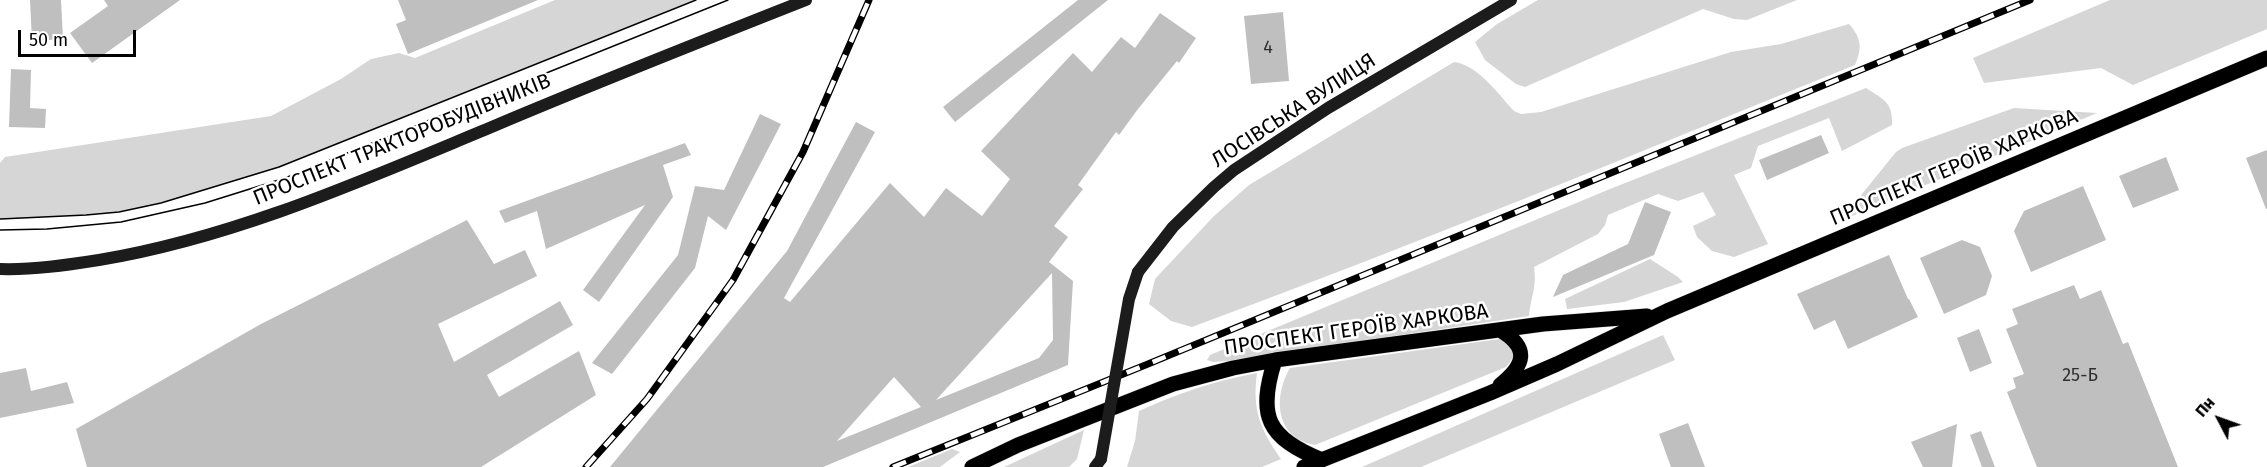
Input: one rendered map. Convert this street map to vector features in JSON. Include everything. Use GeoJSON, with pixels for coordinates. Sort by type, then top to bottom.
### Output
{"type":"FeatureCollection","features":[{"type":"Feature","properties":{"kind":"main road","name":"ПРОСПЕКТ ТРАКТОРОБУДІВНИКІВ"},"geometry":{"type":"LineString","coordinates":[[0,269],[18,270],[80,263],[145,252],[240,226],[394,168],[615,75],[806,0]]}},
{"type":"Feature","properties":{"kind":"main road","name":"ЛОСІВСЬКА ВУЛИЦЯ"},"geometry":{"type":"LineString","coordinates":[[1098,463],[1129,299],[1138,272],[1173,227],[1234,170],[1328,108],[1511,0]]}},
{"type":"Feature","properties":{"kind":"main road","name":"ПРОСПЕКТ ГЕРОЇВ ХАРКОВА"},"geometry":{"type":"LineString","coordinates":[[1304,467],[1490,393],[1557,364],[1656,315],[2267,58]]}},
{"type":"Feature","properties":{"kind":"main road","name":"ПРОСПЕКТ ГЕРОЇВ ХАРКОВА"},"geometry":{"type":"LineString","coordinates":[[972,467],[1017,445],[1173,384],[1233,368],[1275,360],[1543,324],[1656,315]]}},
{"type":"Feature","properties":{"kind":"main road"},"geometry":{"type":"LineString","coordinates":[[1490,393],[1519,366],[1521,358],[1521,349],[1516,342],[1500,330]]}},
{"type":"Feature","properties":{"kind":"main road"},"geometry":{"type":"LineString","coordinates":[[1275,360],[1268,381],[1266,404],[1269,419],[1277,433],[1290,445],[1322,460]]}},
{"type":"Feature","properties":{"kind":"shaded area"},"geometry":{"type":"Polygon","coordinates":[[[555,0],[696,0],[279,167],[161,203],[119,212],[0,219],[0,163],[5,157],[271,116],[341,79],[371,59],[399,53],[415,58],[555,0]]]}},
{"type":"Feature","properties":{"kind":"shaded area"},"geometry":{"type":"Polygon","coordinates":[[[1538,0],[1797,0],[1747,20],[1734,19],[1703,9],[1525,87],[1516,84],[1485,60],[1475,42],[1497,24],[1538,0]]]}},
{"type":"Feature","properties":{"kind":"shaded area"},"geometry":{"type":"Polygon","coordinates":[[[2110,0],[2267,0],[2267,29],[2133,85],[2101,68],[1984,83],[1973,58],[2110,0]]]}},
{"type":"Feature","properties":{"kind":"shaded area"},"geometry":{"type":"Polygon","coordinates":[[[1849,24],[1860,44],[1855,65],[1524,199],[1192,327],[1171,321],[1149,304],[1155,279],[1214,216],[1249,185],[1454,62],[1463,64],[1479,74],[1514,111],[1521,114],[1541,112],[1731,52],[1781,44],[1849,24]]]}},
{"type":"Feature","properties":{"kind":"shaded area"},"geometry":{"type":"Polygon","coordinates":[[[1866,88],[1889,106],[1892,125],[1842,151],[1829,118],[1758,146],[1751,168],[1734,175],[1768,244],[1734,257],[1712,251],[1697,237],[1693,226],[1716,215],[1703,192],[1678,201],[1658,194],[1608,215],[1605,225],[1598,234],[1534,267],[1534,286],[1529,316],[1227,361],[1207,360],[1210,355],[1610,189],[1866,88]]]}},
{"type":"Feature","properties":{"kind":"shaded area"},"geometry":{"type":"Polygon","coordinates":[[[2014,108],[2097,113],[1852,216],[1849,210],[1896,152],[1902,148],[2014,108]]]}},
{"type":"Feature","properties":{"kind":"shaded area"},"geometry":{"type":"Polygon","coordinates":[[[1650,259],[1683,282],[1624,302],[1567,309],[1565,299],[1650,259]]]}},
{"type":"Feature","properties":{"kind":"shaded area"},"geometry":{"type":"Polygon","coordinates":[[[1663,335],[1675,360],[1421,467],[1362,467],[1663,335]]]}},
{"type":"Feature","properties":{"kind":"shaded area"},"geometry":{"type":"Polygon","coordinates":[[[1500,339],[1511,346],[1514,356],[1506,367],[1315,445],[1302,441],[1292,434],[1281,415],[1281,391],[1290,368],[1500,339]]]}},
{"type":"Feature","properties":{"kind":"shaded area"},"geometry":{"type":"Polygon","coordinates":[[[1257,373],[1256,398],[1259,419],[1281,459],[1262,467],[1127,467],[1135,441],[1139,411],[1197,388],[1257,373]]]}},
{"type":"Feature","properties":{"kind":"shaded area"},"geometry":{"type":"Polygon","coordinates":[[[1084,430],[1077,459],[1069,467],[1004,467],[1084,430]]]}},
{"type":"Feature","properties":{"kind":"shaded area"},"geometry":{"type":"Polygon","coordinates":[[[952,449],[960,452],[940,467],[908,467],[952,449]]]}},
{"type":"Feature","properties":{"kind":"building"},"geometry":{"type":"Polygon","coordinates":[[[30,0],[61,0],[63,39],[32,41],[30,0]]]}},
{"type":"Feature","properties":{"kind":"building"},"geometry":{"type":"Polygon","coordinates":[[[104,0],[180,0],[92,63],[70,33],[108,6],[104,0]]]}},
{"type":"Feature","properties":{"kind":"building"},"geometry":{"type":"Polygon","coordinates":[[[398,0],[538,0],[408,54],[396,24],[406,20],[398,0]]]}},
{"type":"Feature","properties":{"kind":"building"},"geometry":{"type":"Polygon","coordinates":[[[1078,0],[1108,0],[955,122],[943,107],[1078,0]]]}},
{"type":"Feature","properties":{"kind":"building"},"geometry":{"type":"Polygon","coordinates":[[[1283,12],[1289,81],[1251,84],[1244,16],[1283,12]]]}},
{"type":"Feature","properties":{"kind":"building"},"geometry":{"type":"Polygon","coordinates":[[[1160,13],[1196,38],[1179,63],[1177,61],[1119,135],[1116,132],[1078,185],[1083,189],[1054,226],[1068,237],[1049,262],[1073,281],[1068,365],[823,467],[610,467],[787,251],[856,122],[875,132],[784,298],[790,302],[890,183],[924,217],[946,188],[982,216],[1010,179],[981,151],[1073,53],[1092,72],[1121,37],[1135,48],[1160,13]],[[1052,273],[936,400],[1039,358],[1053,340],[1052,273]],[[894,377],[837,441],[921,407],[894,377]]]}},
{"type":"Feature","properties":{"kind":"building"},"geometry":{"type":"Polygon","coordinates":[[[11,69],[31,70],[30,108],[46,109],[45,128],[9,127],[11,69]]]}},
{"type":"Feature","properties":{"kind":"building"},"geometry":{"type":"Polygon","coordinates":[[[760,114],[781,124],[726,230],[708,216],[695,268],[612,374],[592,363],[678,255],[695,186],[724,190],[760,114]]]}},
{"type":"Feature","properties":{"kind":"building"},"geometry":{"type":"Polygon","coordinates":[[[1821,135],[1829,153],[1767,180],[1759,160],[1821,135]]]}},
{"type":"Feature","properties":{"kind":"building"},"geometry":{"type":"Polygon","coordinates":[[[685,143],[691,155],[663,165],[673,197],[599,302],[583,290],[645,205],[546,249],[537,211],[505,223],[499,211],[685,143]]]}},
{"type":"Feature","properties":{"kind":"building"},"geometry":{"type":"Polygon","coordinates":[[[2267,150],[2267,209],[2266,209],[2246,158],[2267,150]]]}},
{"type":"Feature","properties":{"kind":"building"},"geometry":{"type":"Polygon","coordinates":[[[2166,157],[2179,190],[2133,208],[2119,176],[2166,157]]]}},
{"type":"Feature","properties":{"kind":"building"},"geometry":{"type":"Polygon","coordinates":[[[2083,186],[2106,240],[2031,272],[2014,231],[2024,211],[2083,186]]]}},
{"type":"Feature","properties":{"kind":"building"},"geometry":{"type":"Polygon","coordinates":[[[1645,202],[1671,212],[1654,255],[1553,297],[1563,275],[1628,244],[1645,202]]]}},
{"type":"Feature","properties":{"kind":"building"},"geometry":{"type":"Polygon","coordinates":[[[467,220],[494,264],[525,250],[537,276],[438,324],[454,362],[560,301],[573,325],[487,375],[499,397],[579,351],[596,395],[481,467],[87,467],[76,429],[261,324],[467,220]]]}},
{"type":"Feature","properties":{"kind":"building"},"geometry":{"type":"Polygon","coordinates":[[[1962,240],[1980,247],[1992,276],[1986,295],[1944,314],[1920,258],[1962,240]]]}},
{"type":"Feature","properties":{"kind":"building"},"geometry":{"type":"Polygon","coordinates":[[[1889,255],[1918,317],[1848,349],[1835,320],[1814,330],[1797,294],[1889,255]]]}},
{"type":"Feature","properties":{"kind":"building"},"geometry":{"type":"Polygon","coordinates":[[[2074,285],[2080,299],[2101,290],[2123,344],[2128,342],[2178,467],[2037,467],[2007,392],[2016,388],[2013,378],[2024,374],[2006,329],[2018,324],[2012,309],[2074,285]]]}},
{"type":"Feature","properties":{"kind":"building"},"geometry":{"type":"Polygon","coordinates":[[[1979,329],[1992,363],[1970,372],[1957,338],[1979,329]]]}},
{"type":"Feature","properties":{"kind":"building"},"geometry":{"type":"Polygon","coordinates":[[[26,368],[31,391],[67,382],[74,403],[0,418],[0,373],[26,368]]]}},
{"type":"Feature","properties":{"kind":"building"},"geometry":{"type":"Polygon","coordinates":[[[1688,423],[1705,467],[1671,467],[1659,434],[1688,423]]]}},
{"type":"Feature","properties":{"kind":"building"},"geometry":{"type":"Polygon","coordinates":[[[1957,424],[1952,467],[1923,467],[1911,442],[1957,424]]]}},
{"type":"Feature","properties":{"kind":"building"},"geometry":{"type":"Polygon","coordinates":[[[1981,431],[1995,467],[1982,467],[1970,435],[1981,431]]]}},
{"type":"Feature","properties":{"kind":"tram line"},"geometry":{"type":"LineString","coordinates":[[0,219],[119,212],[161,203],[279,167],[696,0]]}},
{"type":"Feature","properties":{"kind":"tram line"},"geometry":{"type":"LineString","coordinates":[[0,230],[47,229],[121,222],[205,203],[285,178],[728,0]]}},
{"type":"Feature","properties":{"kind":"railway"},"geometry":{"type":"LineString","coordinates":[[586,467],[647,399],[733,280],[803,152],[869,0]]}},
{"type":"Feature","properties":{"kind":"railway"},"geometry":{"type":"LineString","coordinates":[[893,467],[2030,0]]}}]}
